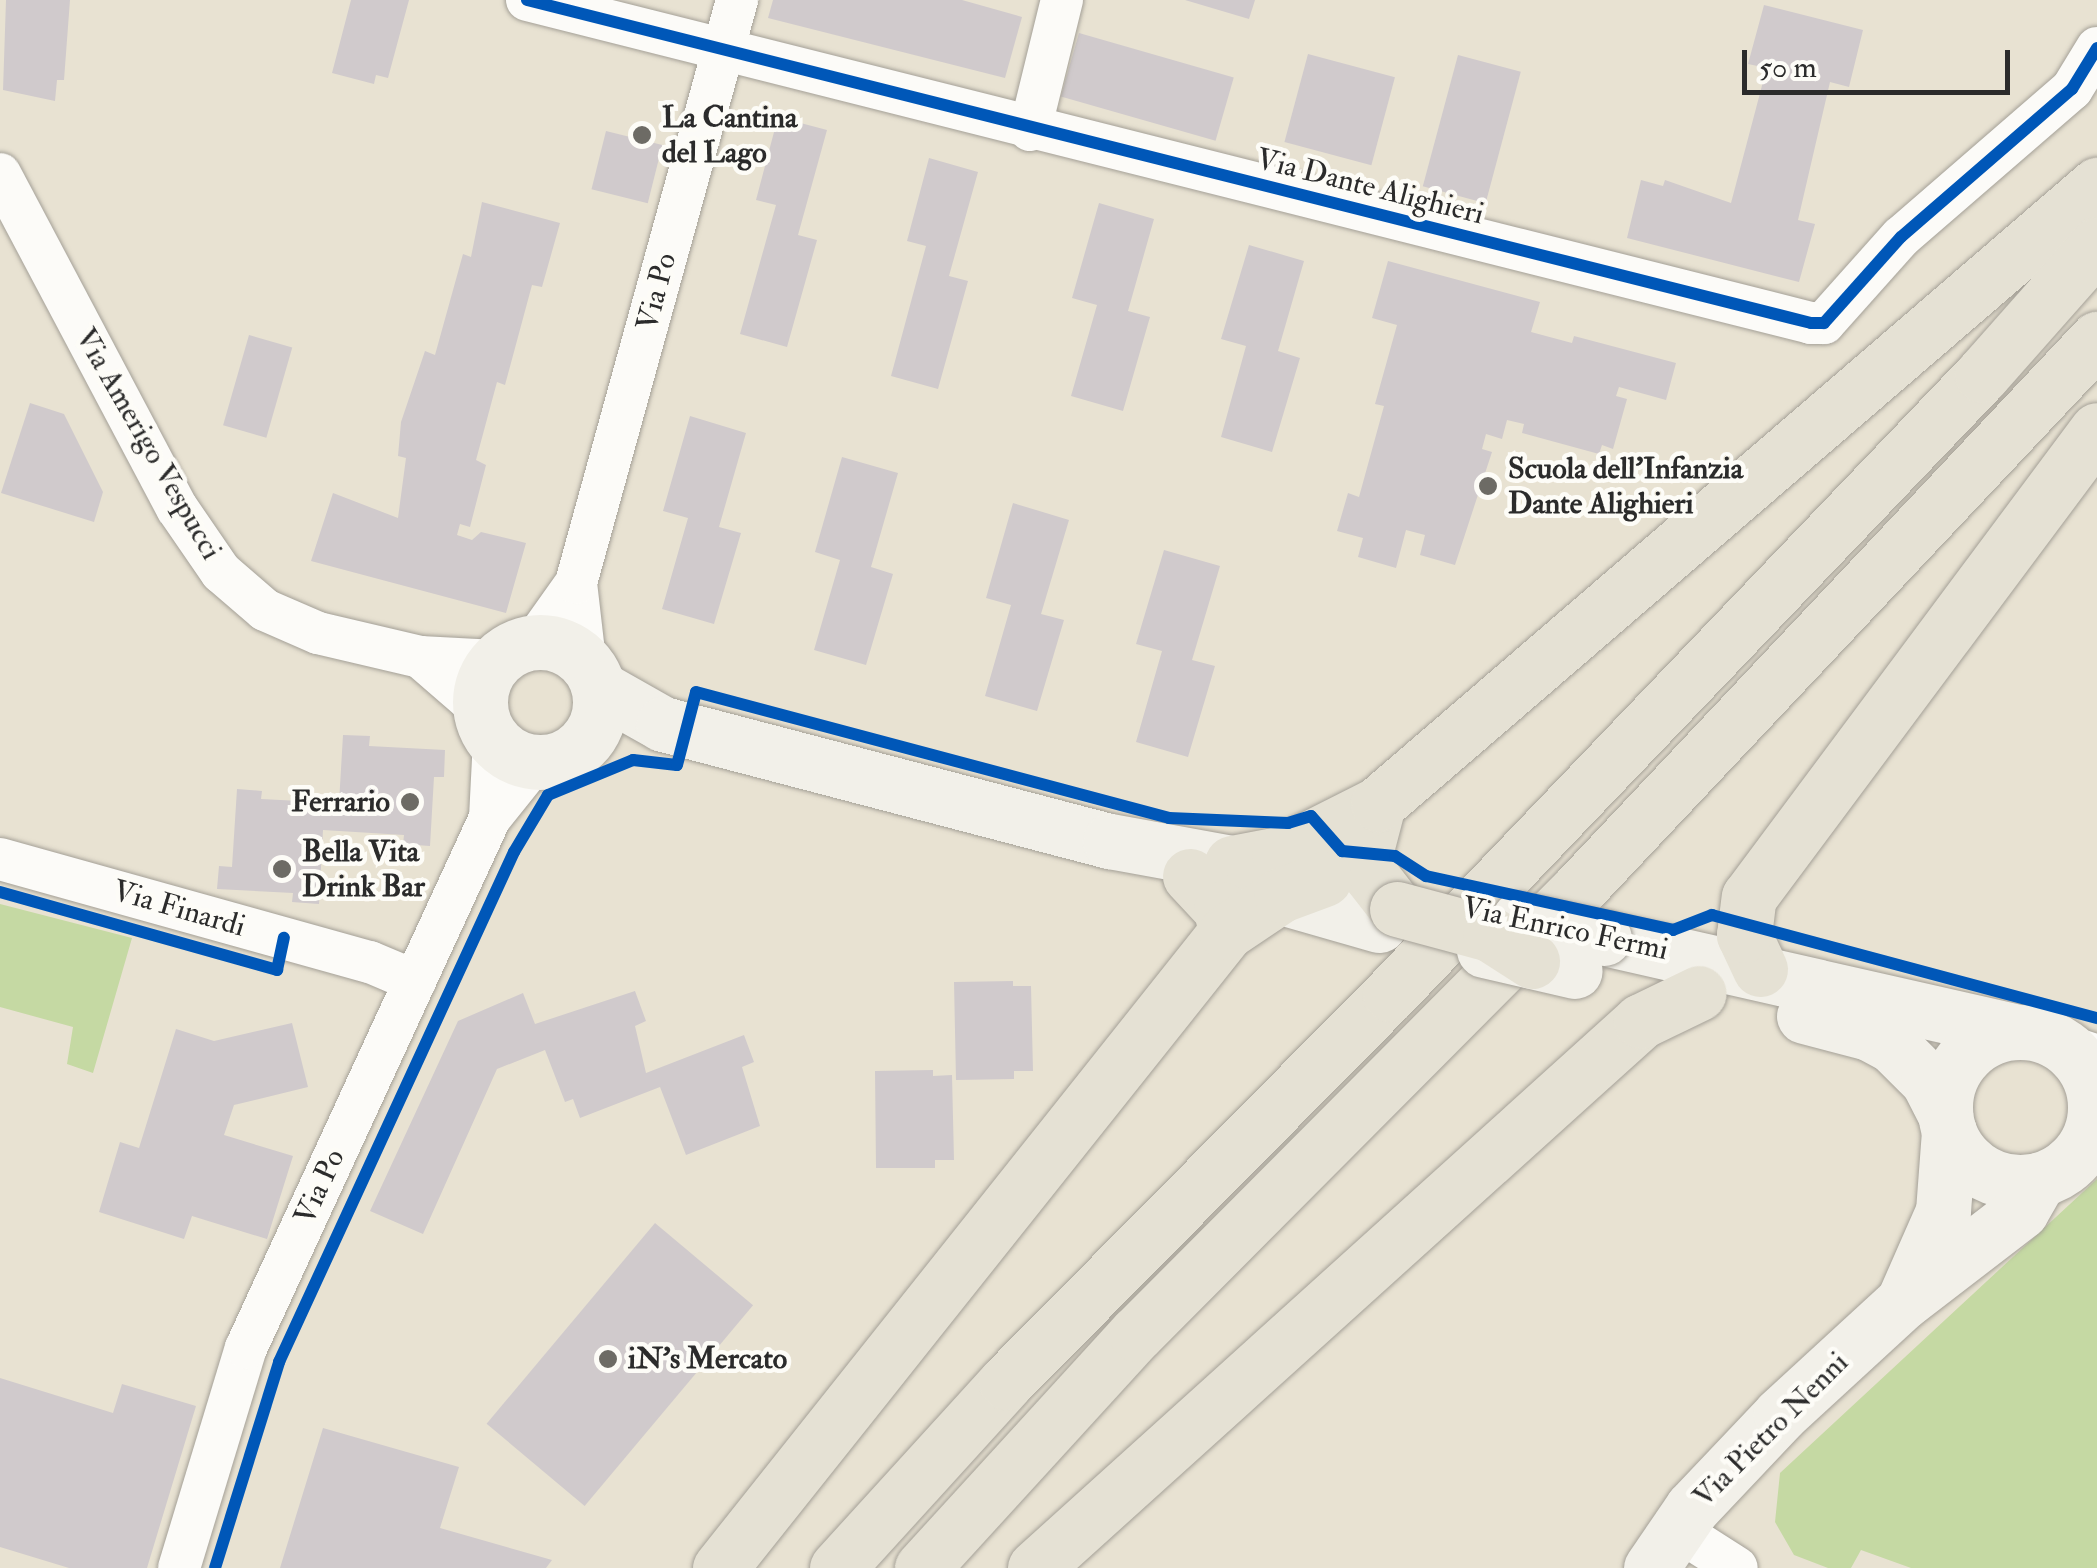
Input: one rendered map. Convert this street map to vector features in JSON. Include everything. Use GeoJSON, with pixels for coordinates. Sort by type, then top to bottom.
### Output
{"type":"FeatureCollection","features":[{"type":"Feature","properties":{"kind":"highway"},"geometry":{"type":"LineString","coordinates":[[1226,932],[1211,869],[1279,854],[1378,804],[2097,185]]}},
{"type":"Feature","properties":{"kind":"highway"},"geometry":{"type":"LineString","coordinates":[[837,1568],[1006,1382],[1750,618],[2097,246]]}},
{"type":"Feature","properties":{"kind":"highway"},"geometry":{"type":"LineString","coordinates":[[922,1568],[1136,1334],[1576,892],[2097,339]]}},
{"type":"Feature","properties":{"kind":"highway"},"geometry":{"type":"LineString","coordinates":[[1760,970],[1744,935],[1748,897],[2097,430]]}},
{"type":"Feature","properties":{"kind":"highway"},"geometry":{"type":"LineString","coordinates":[[1378,804],[1365,854],[1391,904],[1570,956]]}},
{"type":"Feature","properties":{"kind":"highway"},"geometry":{"type":"LineString","coordinates":[[720,1568],[1226,932],[1302,887]]}},
{"type":"Feature","properties":{"kind":"highway"},"geometry":{"type":"LineString","coordinates":[[1035,1568],[1641,1021],[1699,994]]}},
{"type":"Feature","properties":{"kind":"street","name":"Via Dante Alighieri"},"geometry":{"type":"LineString","coordinates":[[527,0],[1030,130],[1810,323],[1824,323],[1886,253],[2072,90],[2097,48]]}},
{"type":"Feature","properties":{"kind":"street","name":"Via Po"},"geometry":{"type":"LineString","coordinates":[[179,1568],[246,1348],[490,818],[520,710],[576,583],[737,0]]}},
{"type":"Feature","properties":{"kind":"street"},"geometry":{"type":"LineString","coordinates":[[1030,130],[1062,0]]}},
{"type":"Feature","properties":{"kind":"street","name":"Via Amerigo Vespucci"},"geometry":{"type":"LineString","coordinates":[[0,174],[177,508],[221,572],[288,622],[420,657],[520,710]]}},
{"type":"Feature","properties":{"kind":"street","name":"Via Po"},"geometry":{"type":"LineString","coordinates":[[576,583],[592,675]]}},
{"type":"Feature","properties":{"kind":"street","name":"Via Enrico Fermi"},"geometry":{"type":"LineString","coordinates":[[663,724],[616,731],[520,710],[571,650],[592,675],[663,724],[1211,869],[1391,904],[1699,994],[1869,1033],[1918,1068],[1947,1123]]}},
{"type":"Feature","properties":{"kind":"street"},"geometry":{"type":"LineString","coordinates":[[520,710],[598,719],[592,675]]}},
{"type":"Feature","properties":{"kind":"street","name":"Via Finardi"},"geometry":{"type":"LineString","coordinates":[[0,859],[370,962],[414,981]]}},
{"type":"Feature","properties":{"kind":"street","name":"Via Enrico Fermi"},"geometry":{"type":"LineString","coordinates":[[1570,956],[1760,970],[2058,1044]]}},
{"type":"Feature","properties":{"kind":"street"},"geometry":{"type":"LineString","coordinates":[[1987,1039],[2058,1044],[2093,1086],[2094,1122],[2072,1161],[1985,1174],[1957,1149],[1947,1123],[1948,1085],[1963,1058],[1987,1039]]}},
{"type":"Feature","properties":{"kind":"street","name":"Via Pietro Nenni"},"geometry":{"type":"LineString","coordinates":[[1902,1302],[1943,1211],[1947,1123]]}},
{"type":"Feature","properties":{"kind":"street","name":"Via Pietro Nenni"},"geometry":{"type":"LineString","coordinates":[[1664,1549],[1760,1436],[1902,1302],[1994,1236],[2072,1161]]}},
{"type":"Feature","properties":{"kind":"street"},"geometry":{"type":"LineString","coordinates":[[1664,1549],[1736,1568]]}},
{"type":"Feature","properties":{"kind":"green space"},"geometry":{"type":"Polygon","coordinates":[[[0,904],[132,938],[93,1073],[67,1064],[73,1027],[0,1007],[0,904]]]}},
{"type":"Feature","properties":{"kind":"green space"},"geometry":{"type":"Polygon","coordinates":[[[2097,1179],[2097,1568],[1911,1568],[1861,1550],[1851,1568],[1828,1568],[1794,1555],[1775,1522],[1780,1473],[2097,1179]]]}},
{"type":"Feature","properties":{"kind":"building"},"geometry":{"type":"Polygon","coordinates":[[[6,0],[70,0],[64,80],[57,80],[55,101],[3,90],[6,0]]]}},
{"type":"Feature","properties":{"kind":"building"},"geometry":{"type":"Polygon","coordinates":[[[351,0],[409,0],[388,78],[376,75],[374,84],[332,73],[351,0]]]}},
{"type":"Feature","properties":{"kind":"building"},"geometry":{"type":"Polygon","coordinates":[[[773,0],[962,0],[1022,17],[1005,78],[768,18],[773,0]]]}},
{"type":"Feature","properties":{"kind":"building"},"geometry":{"type":"Polygon","coordinates":[[[1185,0],[1255,0],[1249,19],[1185,0]]]}},
{"type":"Feature","properties":{"kind":"building"},"geometry":{"type":"Polygon","coordinates":[[[1764,5],[1863,30],[1849,87],[1830,82],[1798,220],[1815,224],[1799,282],[1627,238],[1641,180],[1663,186],[1665,180],[1731,203],[1764,78],[1772,69],[1748,64],[1764,5]]]}},
{"type":"Feature","properties":{"kind":"building"},"geometry":{"type":"Polygon","coordinates":[[[1079,33],[1234,77],[1216,141],[1061,96],[1079,33]]]}},
{"type":"Feature","properties":{"kind":"building"},"geometry":{"type":"Polygon","coordinates":[[[1308,54],[1395,77],[1371,165],[1284,142],[1308,54]]]}},
{"type":"Feature","properties":{"kind":"building"},"geometry":{"type":"Polygon","coordinates":[[[1458,55],[1521,72],[1486,203],[1423,186],[1458,55]]]}},
{"type":"Feature","properties":{"kind":"building"},"geometry":{"type":"Polygon","coordinates":[[[778,117],[827,130],[798,235],[817,240],[787,347],[740,334],[776,205],[756,200],[778,117]]]}},
{"type":"Feature","properties":{"kind":"building"},"geometry":{"type":"Polygon","coordinates":[[[606,131],[662,145],[648,203],[591,189],[606,131]]]}},
{"type":"Feature","properties":{"kind":"building"},"geometry":{"type":"Polygon","coordinates":[[[929,158],[978,172],[949,276],[968,281],[938,389],[891,376],[926,246],[907,241],[929,158]]]}},
{"type":"Feature","properties":{"kind":"building"},"geometry":{"type":"Polygon","coordinates":[[[482,202],[560,223],[542,287],[532,285],[505,385],[497,382],[476,460],[486,465],[470,527],[460,524],[457,535],[472,540],[481,532],[526,543],[506,613],[311,561],[333,493],[398,518],[406,458],[398,456],[401,422],[425,351],[435,355],[463,254],[471,257],[482,202]]]}},
{"type":"Feature","properties":{"kind":"building"},"geometry":{"type":"Polygon","coordinates":[[[1099,203],[1154,219],[1128,311],[1150,317],[1123,411],[1071,396],[1097,305],[1072,298],[1099,203]]]}},
{"type":"Feature","properties":{"kind":"building"},"geometry":{"type":"Polygon","coordinates":[[[1249,245],[1304,261],[1278,351],[1300,358],[1272,452],[1221,437],[1246,346],[1221,339],[1249,245]]]}},
{"type":"Feature","properties":{"kind":"building"},"geometry":{"type":"Polygon","coordinates":[[[1388,261],[1540,302],[1531,332],[1572,343],[1574,336],[1676,363],[1666,400],[1619,387],[1616,396],[1627,399],[1613,449],[1602,445],[1599,454],[1522,433],[1524,424],[1507,420],[1502,439],[1486,434],[1482,449],[1492,452],[1455,565],[1420,555],[1425,535],[1406,530],[1396,568],[1358,557],[1363,538],[1337,531],[1348,493],[1359,497],[1384,406],[1375,404],[1397,325],[1372,318],[1388,261]]]}},
{"type":"Feature","properties":{"kind":"building"},"geometry":{"type":"Polygon","coordinates":[[[249,335],[292,347],[266,438],[223,425],[249,335]]]}},
{"type":"Feature","properties":{"kind":"building"},"geometry":{"type":"Polygon","coordinates":[[[30,403],[64,414],[103,492],[94,522],[1,493],[30,403]]]}},
{"type":"Feature","properties":{"kind":"building"},"geometry":{"type":"Polygon","coordinates":[[[690,416],[746,433],[719,527],[741,533],[714,624],[662,609],[688,518],[663,511],[690,416]]]}},
{"type":"Feature","properties":{"kind":"building"},"geometry":{"type":"Polygon","coordinates":[[[842,457],[898,473],[871,567],[893,574],[866,665],[814,650],[840,560],[815,552],[842,457]]]}},
{"type":"Feature","properties":{"kind":"building"},"geometry":{"type":"Polygon","coordinates":[[[1013,503],[1069,520],[1041,614],[1064,620],[1037,711],[985,696],[1011,605],[986,598],[1013,503]]]}},
{"type":"Feature","properties":{"kind":"building"},"geometry":{"type":"Polygon","coordinates":[[[1164,550],[1220,566],[1192,660],[1215,666],[1188,757],[1136,742],[1162,651],[1136,644],[1164,550]]]}},
{"type":"Feature","properties":{"kind":"building"},"geometry":{"type":"Polygon","coordinates":[[[343,735],[370,736],[369,746],[445,750],[444,777],[434,777],[430,846],[403,844],[404,835],[323,830],[319,904],[292,902],[293,893],[217,889],[219,866],[232,867],[237,789],[262,791],[261,799],[339,803],[343,735]]]}},
{"type":"Feature","properties":{"kind":"building"},"geometry":{"type":"Polygon","coordinates":[[[1013,981],[1013,986],[1031,986],[1033,1071],[1014,1071],[1014,1079],[956,1080],[954,982],[1013,981]]]}},
{"type":"Feature","properties":{"kind":"building"},"geometry":{"type":"Polygon","coordinates":[[[635,991],[646,1021],[635,1026],[646,1073],[744,1035],[754,1062],[742,1067],[760,1126],[686,1155],[660,1087],[580,1118],[573,1099],[565,1102],[545,1050],[497,1069],[423,1234],[370,1211],[458,1021],[523,993],[535,1024],[635,991]]]}},
{"type":"Feature","properties":{"kind":"building"},"geometry":{"type":"Polygon","coordinates":[[[292,1023],[308,1087],[234,1105],[224,1135],[293,1156],[267,1239],[192,1216],[184,1239],[99,1212],[120,1142],[139,1148],[176,1029],[214,1041],[292,1023]]]}},
{"type":"Feature","properties":{"kind":"building"},"geometry":{"type":"Polygon","coordinates":[[[933,1070],[933,1076],[952,1075],[954,1160],[935,1160],[935,1168],[876,1168],[875,1071],[933,1070]]]}},
{"type":"Feature","properties":{"kind":"building"},"geometry":{"type":"Polygon","coordinates":[[[655,1223],[753,1305],[585,1506],[487,1424],[655,1223]]]}},
{"type":"Feature","properties":{"kind":"building"},"geometry":{"type":"Polygon","coordinates":[[[0,1378],[113,1413],[122,1384],[196,1406],[147,1568],[69,1568],[0,1547],[0,1378]]]}},
{"type":"Feature","properties":{"kind":"building"},"geometry":{"type":"Polygon","coordinates":[[[323,1428],[459,1467],[440,1528],[552,1560],[546,1568],[280,1568],[323,1428]]]}},
{"type":"Feature","properties":{"kind":"cycle path"},"geometry":{"type":"LineString","coordinates":[[527,0],[1811,323],[1824,323],[1901,237],[2072,89],[2097,48]]}},
{"type":"Feature","properties":{"kind":"cycle path"},"geometry":{"type":"LineString","coordinates":[[215,1568],[279,1362],[514,852],[548,795],[633,760],[677,765],[696,692],[1169,818],[1288,823],[1311,816],[1342,851],[1395,856],[1426,876],[1673,930],[1712,915],[2097,1018]]}},
{"type":"Feature","properties":{"kind":"cycle path"},"geometry":{"type":"LineString","coordinates":[[0,892],[277,970],[284,938]]}},
{"type":"Feature","properties":{"kind":"place","name":"La Cantina del Lago"},"geometry":{"type":"Point","coordinates":[642,135]}},
{"type":"Feature","properties":{"kind":"place","name":"Scuola dell'Infanzia Dante Alighieri"},"geometry":{"type":"Point","coordinates":[1488,486]}},
{"type":"Feature","properties":{"kind":"place","name":"Ferrario"},"geometry":{"type":"Point","coordinates":[410,802]}},
{"type":"Feature","properties":{"kind":"place","name":"Bella Vita Drink Bar"},"geometry":{"type":"Point","coordinates":[282,869]}},
{"type":"Feature","properties":{"kind":"place","name":"iN's Mercato"},"geometry":{"type":"Point","coordinates":[608,1359]}}]}
